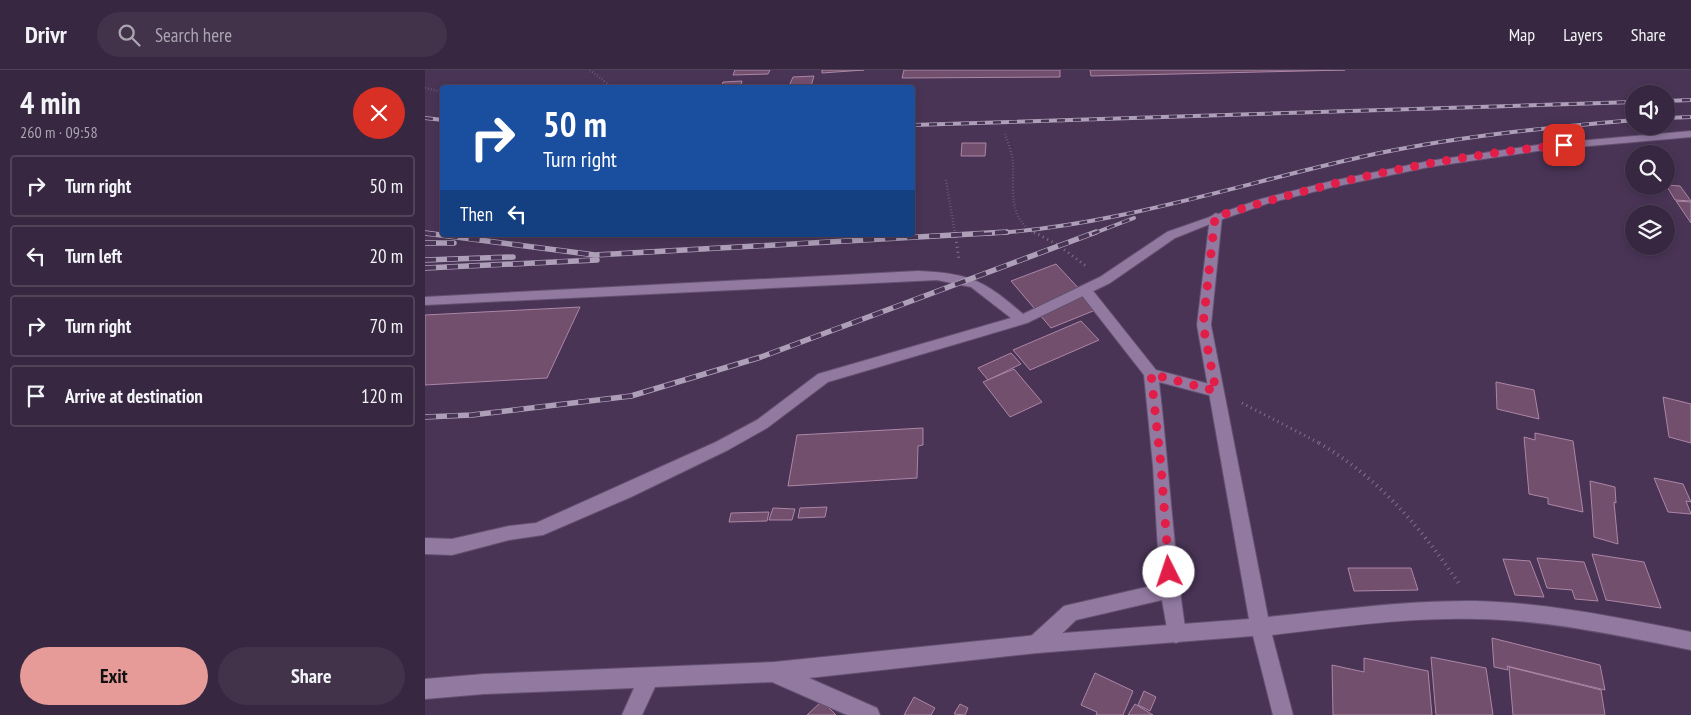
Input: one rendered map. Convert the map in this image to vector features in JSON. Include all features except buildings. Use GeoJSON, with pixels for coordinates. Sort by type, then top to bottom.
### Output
{"type":"FeatureCollection","features":[{"type":"Feature","properties":{"kind":"street"},"geometry":{"type":"LineString","coordinates":[[425,546],[452,547],[509,532],[537,530],[632,489],[722,446],[762,424],[823,378],[1022,320],[1105,280],[1171,235],[1215,217],[1322,187],[1429,164],[1544,147],[1691,134]]}},
{"type":"Feature","properties":{"kind":"street"},"geometry":{"type":"LineString","coordinates":[[1215,217],[1203,325],[1260,627],[1283,715]]}},
{"type":"Feature","properties":{"kind":"street"},"geometry":{"type":"LineString","coordinates":[[425,301],[917,275],[951,276],[969,279],[984,287],[1022,320]]}},
{"type":"Feature","properties":{"kind":"street"},"geometry":{"type":"LineString","coordinates":[[1085,290],[1151,374],[1176,634]]}},
{"type":"Feature","properties":{"kind":"street"},"geometry":{"type":"LineString","coordinates":[[1151,374],[1216,391]]}},
{"type":"Feature","properties":{"kind":"street"},"geometry":{"type":"LineString","coordinates":[[1037,644],[1071,612],[1171,590]]}},
{"type":"Feature","properties":{"kind":"street"},"geometry":{"type":"LineString","coordinates":[[425,689],[483,684],[774,672],[1037,644],[1260,627],[1367,615],[1476,610],[1567,617],[1691,641]]}},
{"type":"Feature","properties":{"kind":"street"},"geometry":{"type":"LineString","coordinates":[[774,672],[870,715]]}},
{"type":"Feature","properties":{"kind":"street"},"geometry":{"type":"LineString","coordinates":[[632,715],[649,677]]}},
{"type":"Feature","properties":{"kind":"path"},"geometry":{"type":"LineString","coordinates":[[591,70],[609,85]]}},
{"type":"Feature","properties":{"kind":"path"},"geometry":{"type":"LineString","coordinates":[[425,88],[440,91]]}},
{"type":"Feature","properties":{"kind":"path"},"geometry":{"type":"LineString","coordinates":[[1005,134],[1013,162],[1012,203],[1019,216],[1031,231],[1058,244],[1105,280]]}},
{"type":"Feature","properties":{"kind":"path"},"geometry":{"type":"LineString","coordinates":[[946,180],[960,258],[951,276]]}},
{"type":"Feature","properties":{"kind":"path"},"geometry":{"type":"LineString","coordinates":[[1216,391],[1303,434],[1336,453],[1366,475],[1400,508],[1442,559],[1476,610]]}},
{"type":"Feature","properties":{"kind":"railway"},"geometry":{"type":"LineString","coordinates":[[1675,101],[1691,100]]}},
{"type":"Feature","properties":{"kind":"railway"},"geometry":{"type":"LineString","coordinates":[[915,125],[1625,102]]}},
{"type":"Feature","properties":{"kind":"railway"},"geometry":{"type":"LineString","coordinates":[[1675,118],[1691,117]]}},
{"type":"Feature","properties":{"kind":"railway"},"geometry":{"type":"LineString","coordinates":[[425,118],[440,120]]}},
{"type":"Feature","properties":{"kind":"railway"},"geometry":{"type":"LineString","coordinates":[[984,234],[1032,230],[1127,214],[1395,150],[1531,130],[1625,121]]}},
{"type":"Feature","properties":{"kind":"railway"},"geometry":{"type":"LineString","coordinates":[[1092,234],[1134,218]]}},
{"type":"Feature","properties":{"kind":"railway"},"geometry":{"type":"LineString","coordinates":[[456,237],[595,255],[1007,232]]}},
{"type":"Feature","properties":{"kind":"railway"},"geometry":{"type":"LineString","coordinates":[[425,417],[472,415],[631,396],[761,357],[1096,232]]}},
{"type":"Feature","properties":{"kind":"railway"},"geometry":{"type":"LineString","coordinates":[[425,233],[429,234]]}},
{"type":"Feature","properties":{"kind":"railway"},"geometry":{"type":"LineString","coordinates":[[425,233],[440,235]]}},
{"type":"Feature","properties":{"kind":"railway"},"geometry":{"type":"LineString","coordinates":[[425,243],[454,243]]}},
{"type":"Feature","properties":{"kind":"railway"},"geometry":{"type":"LineString","coordinates":[[425,260],[513,257]]}},
{"type":"Feature","properties":{"kind":"railway"},"geometry":{"type":"LineString","coordinates":[[425,268],[597,260]]}},
{"type":"Feature","properties":{"kind":"route"},"geometry":{"type":"LineString","coordinates":[[1169,572],[1161,466],[1151,374],[1216,391],[1203,325],[1215,217],[1265,201],[1332,184],[1429,164],[1564,145]]}}]}
